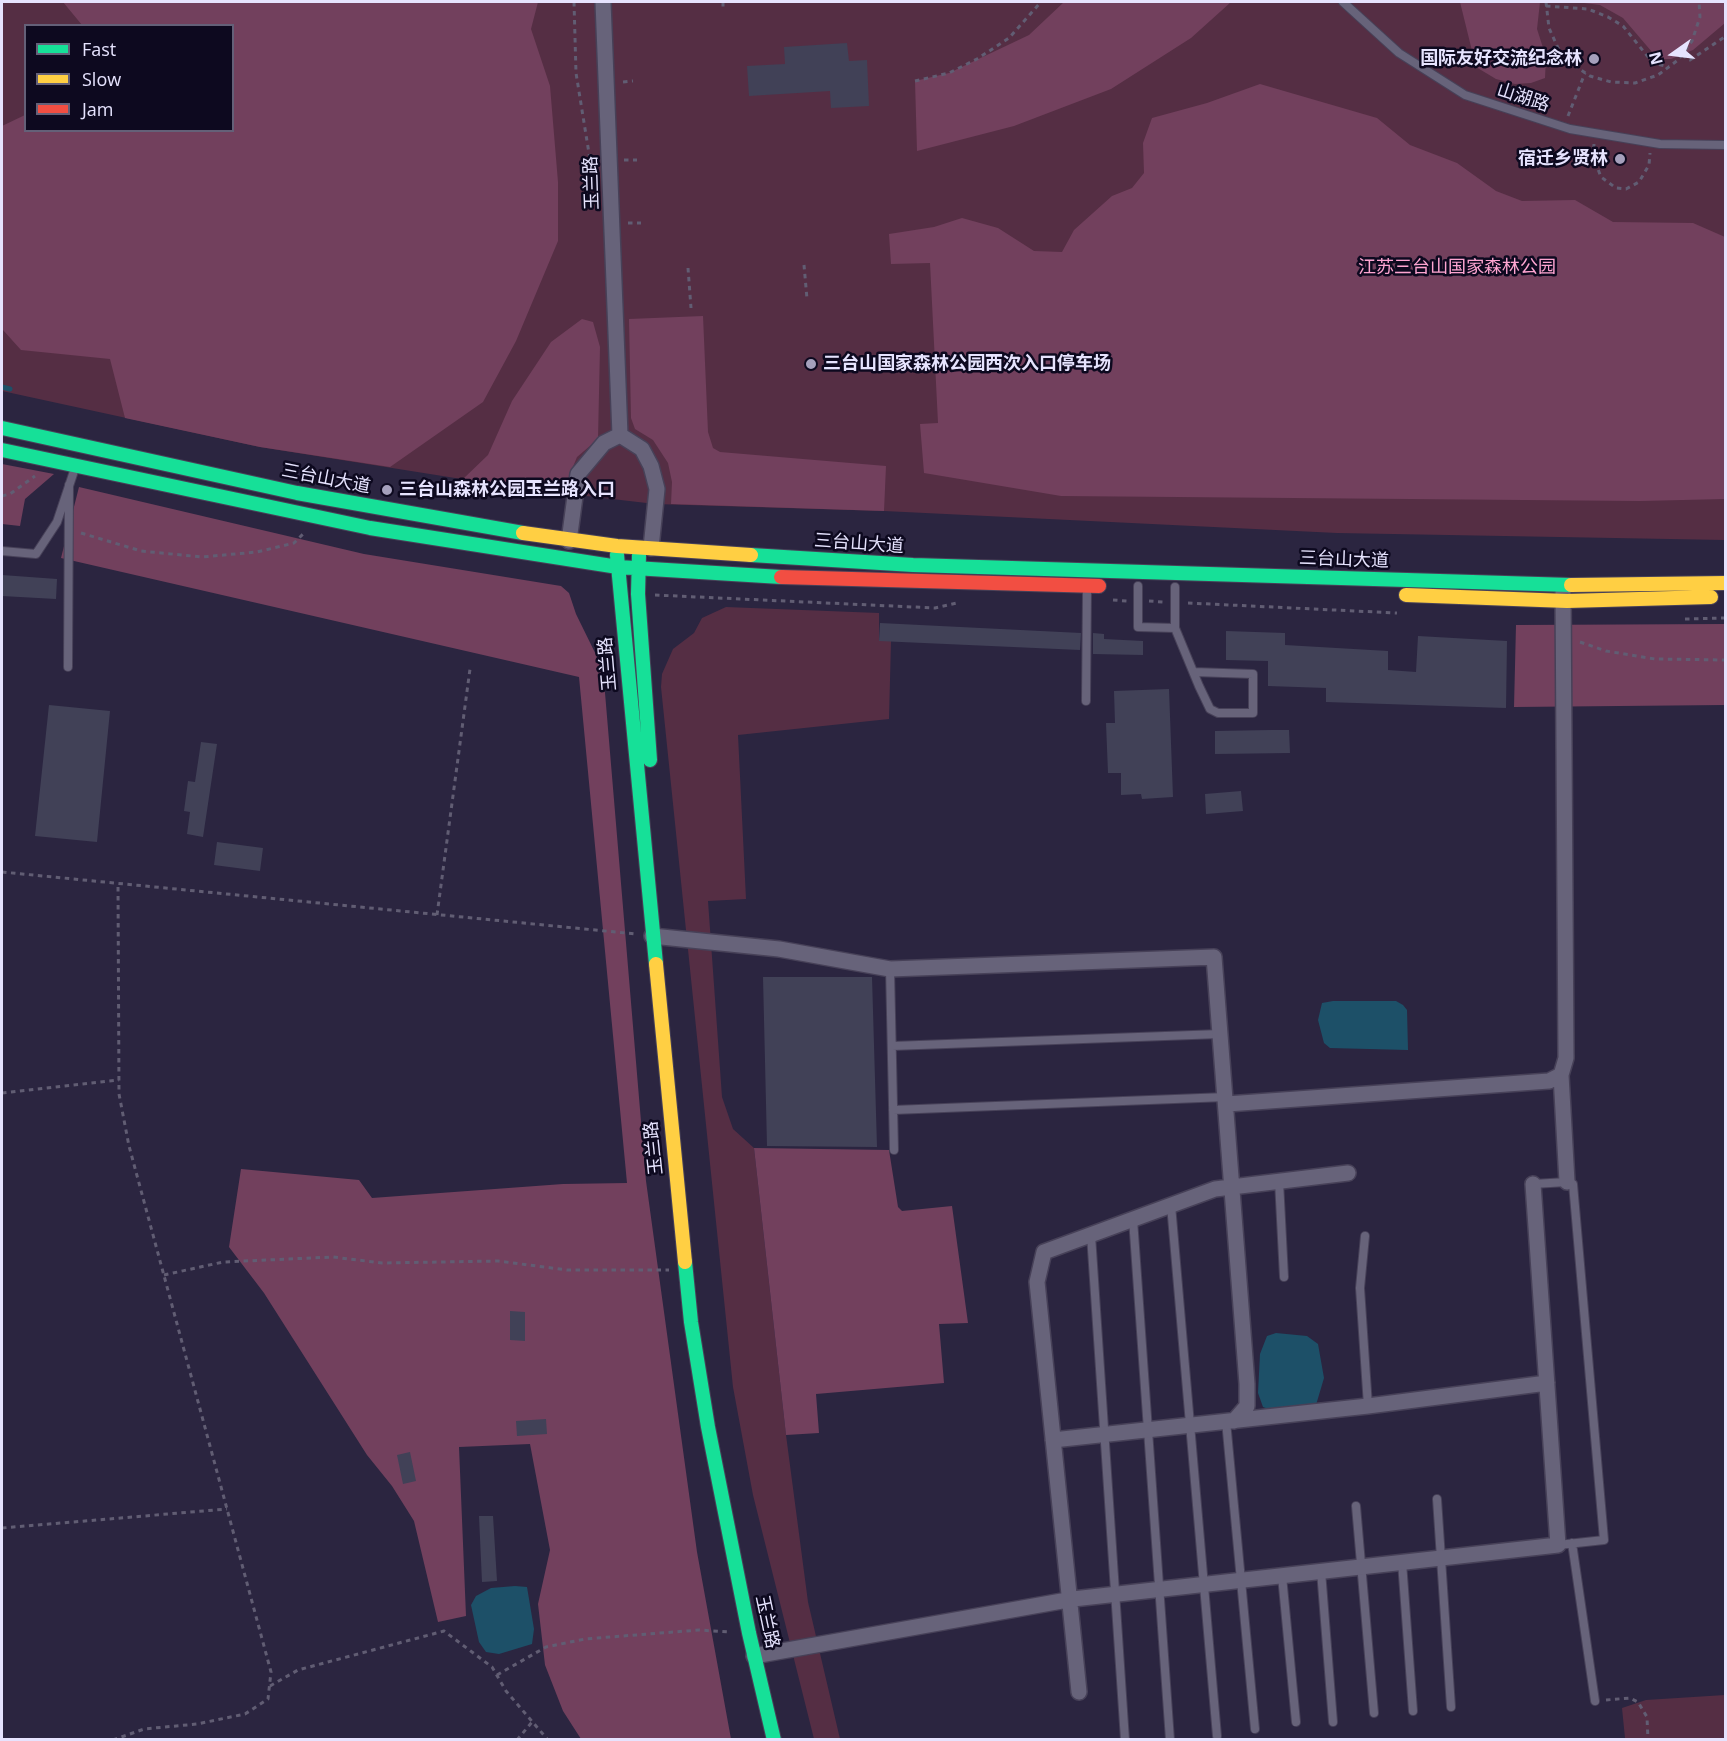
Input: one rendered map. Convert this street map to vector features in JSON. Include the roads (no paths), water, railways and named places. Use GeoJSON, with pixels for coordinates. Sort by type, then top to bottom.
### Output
{"type":"FeatureCollection","features":[{"type":"Feature","properties":{"kind":"main road","name":"三台山大道"},"geometry":{"type":"LineString","coordinates":[[2,428],[297,493],[569,541],[617,546],[913,566],[1563,585],[1725,583]]}},
{"type":"Feature","properties":{"kind":"main road","name":"三台山大道"},"geometry":{"type":"LineString","coordinates":[[2,450],[320,518],[618,567],[805,579],[1175,587],[1563,601],[1725,597]]}},
{"type":"Feature","properties":{"kind":"main road","name":"玉兰路"},"geometry":{"type":"LineString","coordinates":[[617,546],[658,936],[707,1342],[774,1740]]}},
{"type":"Feature","properties":{"kind":"main road","name":"玉兰路"},"geometry":{"type":"LineString","coordinates":[[646,548],[638,568],[658,936],[686,1270],[701,1389],[749,1633],[761,1655],[788,1740]]}},
{"type":"Feature","properties":{"kind":"street","name":"玉兰路"},"geometry":{"type":"LineString","coordinates":[[603,2],[620,435],[642,449],[651,466],[657,489],[646,548]]}},
{"type":"Feature","properties":{"kind":"street"},"geometry":{"type":"LineString","coordinates":[[569,541],[578,474],[604,443],[620,435]]}},
{"type":"Feature","properties":{"kind":"street"},"geometry":{"type":"LineString","coordinates":[[1563,585],[1566,1058],[1561,1076],[1567,1182]]}},
{"type":"Feature","properties":{"kind":"street"},"geometry":{"type":"LineString","coordinates":[[658,936],[779,949],[890,969],[1214,957],[1234,1187],[1247,1384],[1247,1406],[1230,1421]]}},
{"type":"Feature","properties":{"kind":"street"},"geometry":{"type":"LineString","coordinates":[[1226,1101],[1549,1081],[1561,1076]]}},
{"type":"Feature","properties":{"kind":"street"},"geometry":{"type":"LineString","coordinates":[[1079,1692],[1037,1282],[1039,1263],[1044,1252],[1215,1189],[1348,1173]]}},
{"type":"Feature","properties":{"kind":"street"},"geometry":{"type":"LineString","coordinates":[[761,1655],[1070,1600],[1565,1544],[1547,1383],[1533,1184]]}},
{"type":"Feature","properties":{"kind":"street"},"geometry":{"type":"LineString","coordinates":[[1053,1440],[1368,1406],[1547,1383]]}},
{"type":"Feature","properties":{"kind":"lane","name":"山湖路"},"geometry":{"type":"LineString","coordinates":[[1343,2],[1399,53],[1465,94],[1564,126],[1596,133],[1651,143],[1725,145]]}},
{"type":"Feature","properties":{"kind":"lane"},"geometry":{"type":"LineString","coordinates":[[2,551],[36,554],[57,522],[76,466]]}},
{"type":"Feature","properties":{"kind":"lane"},"geometry":{"type":"LineString","coordinates":[[68,667],[69,485]]}},
{"type":"Feature","properties":{"kind":"lane"},"geometry":{"type":"LineString","coordinates":[[1086,701],[1087,571]]}},
{"type":"Feature","properties":{"kind":"lane"},"geometry":{"type":"LineString","coordinates":[[1128,586],[1138,627],[1175,628]]}},
{"type":"Feature","properties":{"kind":"lane"},"geometry":{"type":"LineString","coordinates":[[1175,587],[1175,628],[1194,672],[1210,709],[1218,713],[1253,712],[1253,674],[1194,672]]}},
{"type":"Feature","properties":{"kind":"lane"},"geometry":{"type":"LineString","coordinates":[[890,969],[894,1150]]}},
{"type":"Feature","properties":{"kind":"lane"},"geometry":{"type":"LineString","coordinates":[[892,1046],[1221,1034]]}},
{"type":"Feature","properties":{"kind":"lane"},"geometry":{"type":"LineString","coordinates":[[893,1110],[1226,1101]]}},
{"type":"Feature","properties":{"kind":"lane"},"geometry":{"type":"LineString","coordinates":[[1279,1181],[1284,1277]]}},
{"type":"Feature","properties":{"kind":"lane"},"geometry":{"type":"LineString","coordinates":[[1533,1184],[1567,1182],[1573,1184],[1604,1540],[1565,1544],[1595,1701]]}},
{"type":"Feature","properties":{"kind":"lane"},"geometry":{"type":"LineString","coordinates":[[1171,1206],[1217,1736]]}},
{"type":"Feature","properties":{"kind":"lane"},"geometry":{"type":"LineString","coordinates":[[1133,1219],[1170,1740]]}},
{"type":"Feature","properties":{"kind":"lane"},"geometry":{"type":"LineString","coordinates":[[1091,1234],[1125,1740]]}},
{"type":"Feature","properties":{"kind":"lane"},"geometry":{"type":"LineString","coordinates":[[1365,1236],[1360,1288],[1368,1406]]}},
{"type":"Feature","properties":{"kind":"lane"},"geometry":{"type":"LineString","coordinates":[[1230,1421],[1241,1580],[1255,1729]]}},
{"type":"Feature","properties":{"kind":"lane"},"geometry":{"type":"LineString","coordinates":[[1437,1499],[1451,1707]]}},
{"type":"Feature","properties":{"kind":"lane"},"geometry":{"type":"LineString","coordinates":[[1356,1506],[1374,1713]]}},
{"type":"Feature","properties":{"kind":"lane"},"geometry":{"type":"LineString","coordinates":[[1402,1562],[1413,1711]]}},
{"type":"Feature","properties":{"kind":"lane"},"geometry":{"type":"LineString","coordinates":[[1321,1571],[1333,1722]]}},
{"type":"Feature","properties":{"kind":"lane"},"geometry":{"type":"LineString","coordinates":[[1282,1576],[1296,1722]]}},
{"type":"Feature","properties":{"kind":"water"},"geometry":{"type":"Polygon","coordinates":[[[1396,1001],[1403,1005],[1407,1010],[1408,1050],[1330,1048],[1324,1043],[1318,1020],[1322,1003],[1396,1001]]]}},
{"type":"Feature","properties":{"kind":"water"},"geometry":{"type":"Polygon","coordinates":[[[1276,1333],[1307,1336],[1318,1344],[1324,1378],[1316,1405],[1271,1410],[1263,1407],[1258,1393],[1260,1354],[1267,1336],[1276,1333]]]}},
{"type":"Feature","properties":{"kind":"water"},"geometry":{"type":"Polygon","coordinates":[[[527,1587],[534,1629],[532,1644],[499,1654],[486,1652],[479,1642],[471,1605],[476,1596],[491,1588],[527,1587]]]}},
{"type":"Feature","properties":{"kind":"waterway"},"geometry":{"type":"LineString","coordinates":[[2,387],[10,389]]}},
{"type":"Feature","properties":{"kind":"place","name":"国际友好交流纪念林"},"geometry":{"type":"Point","coordinates":[1594,59]}},
{"type":"Feature","properties":{"kind":"place","name":"宿迁乡贤林"},"geometry":{"type":"Point","coordinates":[1620,159]}},
{"type":"Feature","properties":{"kind":"place","name":"三台山国家森林公园西次入口停车场"},"geometry":{"type":"Point","coordinates":[811,364]}},
{"type":"Feature","properties":{"kind":"place","name":"三台山森林公园玉兰路入口"},"geometry":{"type":"Point","coordinates":[387,490]}},
{"type":"Feature","properties":{"kind":"park label","name":"江苏三台山国家森林公园"},"geometry":{"type":"Point","coordinates":[1457,268]}}]}
